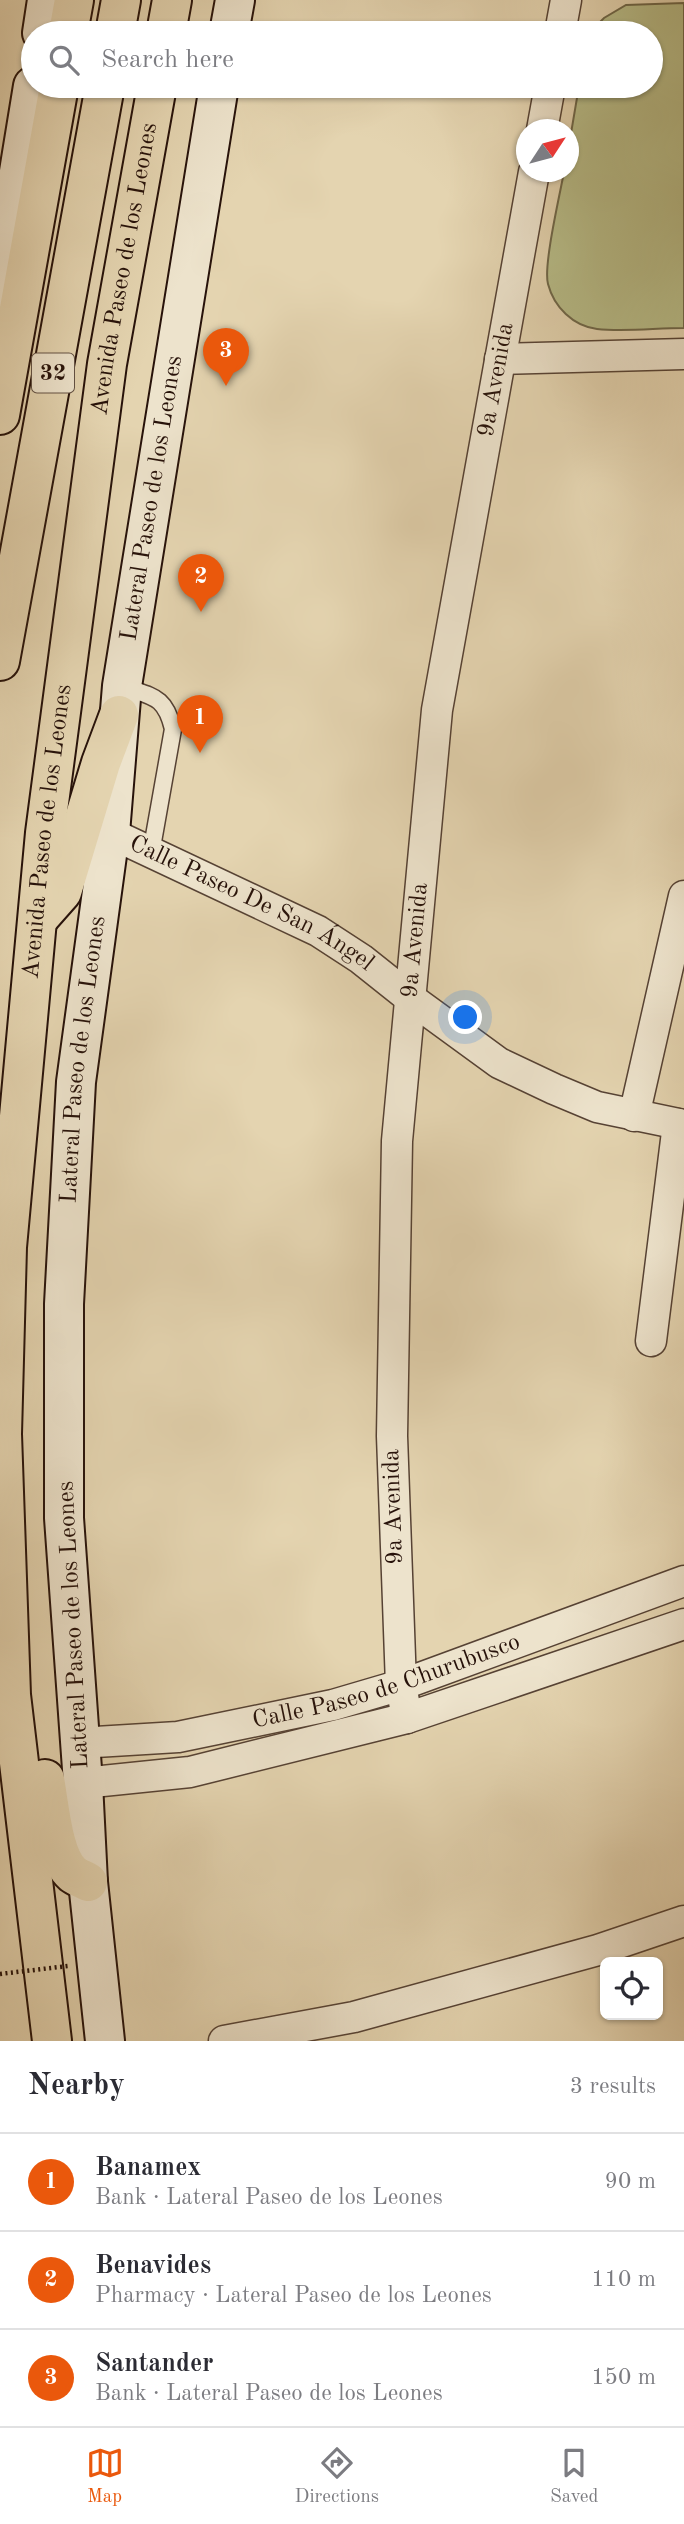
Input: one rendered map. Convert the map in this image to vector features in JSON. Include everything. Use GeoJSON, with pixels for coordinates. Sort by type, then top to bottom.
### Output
{"type":"FeatureCollection","features":[{"type":"Feature","properties":{"kind":"main road"},"geometry":{"type":"LineString","coordinates":[[70,21],[74,0]]}},
{"type":"Feature","properties":{"kind":"main road"},"geometry":{"type":"LineString","coordinates":[[117,21],[121,0]]}},
{"type":"Feature","properties":{"kind":"main road"},"geometry":{"type":"LineString","coordinates":[[168,21],[172,0]]}},
{"type":"Feature","properties":{"kind":"main road"},"geometry":{"type":"LineString","coordinates":[[0,415],[57,98]]}},
{"type":"Feature","properties":{"kind":"main road","name":"32"},"geometry":{"type":"LineString","coordinates":[[0,661],[104,98]]}},
{"type":"Feature","properties":{"kind":"main road","name":"Avenida Paseo de los Leones"},"geometry":{"type":"LineString","coordinates":[[52,2041],[12,1695],[2,1434],[7,1247],[35,922],[47,819],[107,364],[154,98]]}},
{"type":"Feature","properties":{"kind":"main road"},"geometry":{"type":"LineString","coordinates":[[35,922],[62,892],[121,701]]}},
{"type":"Feature","properties":{"kind":"main road"},"geometry":{"type":"LineString","coordinates":[[6,1527],[19,1565],[25,1597],[31,1689],[54,1829],[62,1860],[73,1874],[88,1882]]}},
{"type":"Feature","properties":{"kind":"street"},"geometry":{"type":"LineString","coordinates":[[44,21],[47,0]]}},
{"type":"Feature","properties":{"kind":"street"},"geometry":{"type":"LineString","coordinates":[[231,21],[235,0]]}},
{"type":"Feature","properties":{"kind":"street"},"geometry":{"type":"LineString","coordinates":[[562,21],[566,0]]}},
{"type":"Feature","properties":{"kind":"street"},"geometry":{"type":"LineString","coordinates":[[0,288],[31,98]]}},
{"type":"Feature","properties":{"kind":"street","name":"Lateral Paseo de los Leones"},"geometry":{"type":"LineString","coordinates":[[105,2041],[88,1882],[64,1518],[64,1304],[76,1083],[110,833],[121,701],[217,98]]}},
{"type":"Feature","properties":{"kind":"street"},"geometry":{"type":"LineString","coordinates":[[544,119],[548,98]]}},
{"type":"Feature","properties":{"kind":"street","name":"9a Avenida"},"geometry":{"type":"LineString","coordinates":[[407,1718],[401,1685],[392,1436],[397,1141],[437,710],[532,182]]}},
{"type":"Feature","properties":{"kind":"street"},"geometry":{"type":"LineString","coordinates":[[500,359],[684,354]]}},
{"type":"Feature","properties":{"kind":"street","name":"Calle Paseo De San Ángel"},"geometry":{"type":"LineString","coordinates":[[110,833],[318,931],[361,959],[499,1063],[554,1090],[597,1107],[681,1124]]}},
{"type":"Feature","properties":{"kind":"street"},"geometry":{"type":"LineString","coordinates":[[634,1116],[684,897]]}},
{"type":"Feature","properties":{"kind":"street"},"geometry":{"type":"LineString","coordinates":[[651,1341],[681,1124]]}},
{"type":"Feature","properties":{"kind":"street","name":"Calle Paseo de Churubusco"},"geometry":{"type":"LineString","coordinates":[[79,1743],[178,1737],[333,1704],[401,1685],[684,1581]]}},
{"type":"Feature","properties":{"kind":"street","name":"Calle Paseo de Churubusco"},"geometry":{"type":"LineString","coordinates":[[83,1783],[190,1772],[407,1718],[684,1624]]}},
{"type":"Feature","properties":{"kind":"street"},"geometry":{"type":"LineString","coordinates":[[224,2041],[355,2017],[598,1950],[684,1921]]}},
{"type":"Feature","properties":{"kind":"lane"},"geometry":{"type":"LineString","coordinates":[[121,701],[158,699],[169,711],[173,729],[151,853]]}},
{"type":"Feature","properties":{"kind":"path"},"geometry":{"type":"LineString","coordinates":[[0,1973],[68,1966]]}},
{"type":"Feature","properties":{"kind":"green space"},"geometry":{"type":"Polygon","coordinates":[[[684,3],[684,328],[618,330],[588,327],[573,320],[560,308],[548,284],[550,246],[562,182],[579,182],[579,119],[573,119],[577,98],[663,98],[663,21],[601,21],[626,5],[684,3]]]}},
{"type":"Feature","properties":{"kind":"place","name":"Santander"},"geometry":{"type":"Point","coordinates":[226,386]}},
{"type":"Feature","properties":{"kind":"place","name":"Benavides"},"geometry":{"type":"Point","coordinates":[201,612]}},
{"type":"Feature","properties":{"kind":"place","name":"Banamex"},"geometry":{"type":"Point","coordinates":[200,753]}}]}
